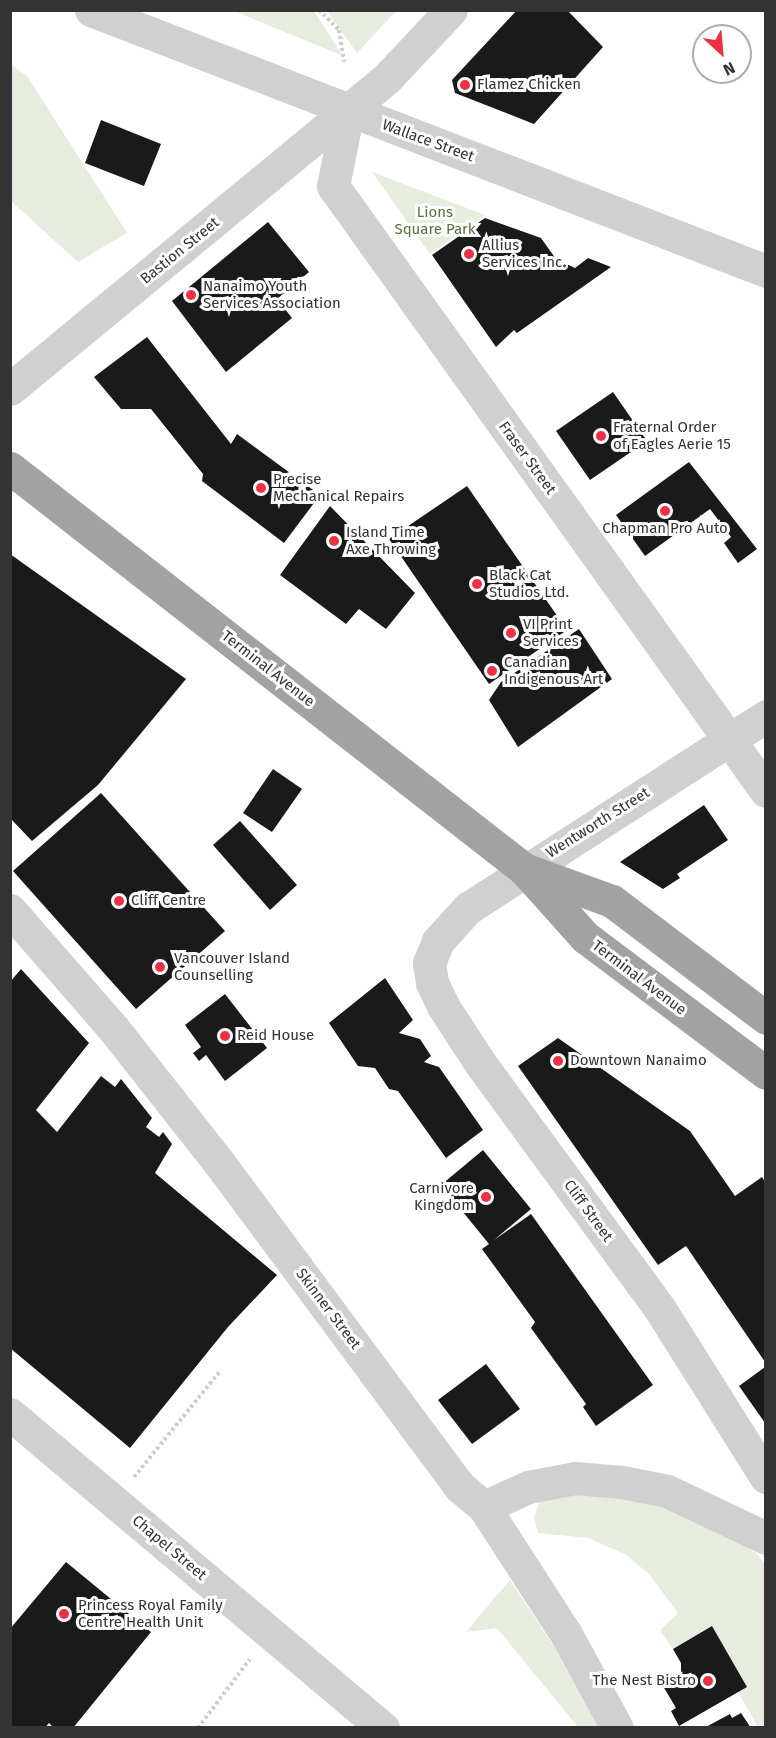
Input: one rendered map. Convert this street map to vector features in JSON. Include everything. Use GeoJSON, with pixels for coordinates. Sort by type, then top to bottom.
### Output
{"type":"FeatureCollection","features":[{"type":"Feature","properties":{"kind":"highway","name":"Terminal Avenue"},"geometry":{"type":"LineString","coordinates":[[10,468],[525,870],[585,937],[765,1073]]}},
{"type":"Feature","properties":{"kind":"highway","name":"Terminal Avenue"},"geometry":{"type":"LineString","coordinates":[[525,870],[612,901],[765,1018]]}},
{"type":"Feature","properties":{"kind":"street","name":"Wallace Street"},"geometry":{"type":"LineString","coordinates":[[91,10],[765,271]]}},
{"type":"Feature","properties":{"kind":"street","name":"Bastion Street"},"geometry":{"type":"LineString","coordinates":[[10,388],[165,263],[388,77],[451,10]]}},
{"type":"Feature","properties":{"kind":"street","name":"Fraser Street"},"geometry":{"type":"LineString","coordinates":[[348,111],[333,186],[765,791]]}},
{"type":"Feature","properties":{"kind":"street","name":"Wentworth Street"},"geometry":{"type":"LineString","coordinates":[[438,941],[468,908],[765,716]]}},
{"type":"Feature","properties":{"kind":"street","name":"Skinner Street"},"geometry":{"type":"LineString","coordinates":[[10,910],[113,1028],[220,1164],[460,1487],[484,1507],[566,1634],[616,1728]]}},
{"type":"Feature","properties":{"kind":"street","name":"Cliff Street"},"geometry":{"type":"LineString","coordinates":[[438,941],[429,963],[432,983],[443,1006],[660,1309],[765,1477]]}},
{"type":"Feature","properties":{"kind":"street","name":"Chapel Street"},"geometry":{"type":"LineString","coordinates":[[10,1414],[383,1728]]}},
{"type":"Feature","properties":{"kind":"street"},"geometry":{"type":"LineString","coordinates":[[484,1507],[528,1487],[575,1478],[622,1482],[667,1491],[765,1538]]}},
{"type":"Feature","properties":{"kind":"path"},"geometry":{"type":"LineString","coordinates":[[319,10],[339,30],[344,62]]}},
{"type":"Feature","properties":{"kind":"path"},"geometry":{"type":"LineString","coordinates":[[105,1493],[132,1479],[220,1371]]}},
{"type":"Feature","properties":{"kind":"path"},"geometry":{"type":"LineString","coordinates":[[198,1728],[271,1633]]}},
{"type":"Feature","properties":{"kind":"green space"},"geometry":{"type":"Polygon","coordinates":[[[234,11],[314,11],[343,56],[234,11]]]}},
{"type":"Feature","properties":{"kind":"green space"},"geometry":{"type":"Polygon","coordinates":[[[327,11],[396,11],[357,53],[327,11]]]}},
{"type":"Feature","properties":{"kind":"green space"},"geometry":{"type":"Polygon","coordinates":[[[10,64],[27,76],[127,233],[78,262],[11,201],[10,64]]]}},
{"type":"Feature","properties":{"kind":"green space","name":"Lions Square Park"},"geometry":{"type":"Polygon","coordinates":[[[372,172],[485,215],[430,254],[372,172]]]}},
{"type":"Feature","properties":{"kind":"green space"},"geometry":{"type":"Polygon","coordinates":[[[572,1493],[641,1500],[715,1527],[756,1553],[765,1564],[765,1727],[758,1727],[738,1692],[747,1687],[712,1626],[673,1649],[660,1630],[678,1613],[649,1574],[625,1554],[588,1538],[538,1533],[534,1517],[540,1502],[572,1493]]]}},
{"type":"Feature","properties":{"kind":"green space"},"geometry":{"type":"Polygon","coordinates":[[[510,1580],[554,1647],[598,1727],[578,1727],[497,1628],[466,1632],[510,1580]]]}},
{"type":"Feature","properties":{"kind":"building"},"geometry":{"type":"Polygon","coordinates":[[[517,10],[567,10],[603,47],[534,124],[455,93],[452,80],[517,10]]]}},
{"type":"Feature","properties":{"kind":"building"},"geometry":{"type":"Polygon","coordinates":[[[101,120],[161,144],[144,186],[85,163],[101,120]]]}},
{"type":"Feature","properties":{"kind":"building"},"geometry":{"type":"Polygon","coordinates":[[[485,218],[541,238],[556,259],[575,268],[588,258],[611,267],[517,333],[514,330],[496,347],[432,255],[485,218]]]}},
{"type":"Feature","properties":{"kind":"building"},"geometry":{"type":"Polygon","coordinates":[[[268,222],[309,272],[277,299],[292,318],[226,372],[172,301],[268,222]]]}},
{"type":"Feature","properties":{"kind":"building"},"geometry":{"type":"Polygon","coordinates":[[[147,337],[231,444],[237,434],[320,495],[284,543],[202,481],[203,474],[151,409],[121,409],[94,377],[147,337]]]}},
{"type":"Feature","properties":{"kind":"building","name":"Fraternal Order of Eagles Aerie 15"},"geometry":{"type":"Polygon","coordinates":[[[613,392],[647,441],[590,480],[556,431],[613,392]]]}},
{"type":"Feature","properties":{"kind":"building","name":"Chapman Pro Auto"},"geometry":{"type":"Polygon","coordinates":[[[689,462],[757,549],[738,563],[724,543],[731,537],[710,509],[645,556],[616,515],[689,462]]]}},
{"type":"Feature","properties":{"kind":"building"},"geometry":{"type":"Polygon","coordinates":[[[467,486],[567,630],[489,684],[389,539],[467,486]]]}},
{"type":"Feature","properties":{"kind":"building","name":"Island Time Axe Throwing"},"geometry":{"type":"Polygon","coordinates":[[[330,506],[415,593],[386,629],[359,609],[346,624],[280,575],[330,506]]]}},
{"type":"Feature","properties":{"kind":"building"},"geometry":{"type":"Polygon","coordinates":[[[10,554],[186,679],[98,785],[32,841],[10,818],[10,554]]]}},
{"type":"Feature","properties":{"kind":"building"},"geometry":{"type":"Polygon","coordinates":[[[579,629],[612,679],[518,747],[489,700],[501,682],[579,629]]]}},
{"type":"Feature","properties":{"kind":"building"},"geometry":{"type":"Polygon","coordinates":[[[273,769],[302,789],[272,832],[243,813],[273,769]]]}},
{"type":"Feature","properties":{"kind":"building","name":"Cliff Centre"},"geometry":{"type":"Polygon","coordinates":[[[101,793],[225,931],[136,1009],[13,871],[101,793]]]}},
{"type":"Feature","properties":{"kind":"building"},"geometry":{"type":"Polygon","coordinates":[[[704,805],[728,840],[677,874],[680,878],[663,889],[620,862],[704,805]]]}},
{"type":"Feature","properties":{"kind":"building"},"geometry":{"type":"Polygon","coordinates":[[[240,821],[297,885],[270,910],[213,845],[240,821]]]}},
{"type":"Feature","properties":{"kind":"building"},"geometry":{"type":"Polygon","coordinates":[[[21,969],[89,1043],[36,1110],[57,1132],[101,1076],[115,1087],[121,1079],[152,1118],[146,1127],[159,1137],[163,1132],[172,1144],[155,1173],[277,1275],[228,1327],[130,1448],[10,1348],[10,982],[21,969]]]}},
{"type":"Feature","properties":{"kind":"building"},"geometry":{"type":"Polygon","coordinates":[[[385,978],[413,1020],[399,1033],[420,1039],[431,1056],[424,1062],[439,1067],[483,1130],[446,1158],[398,1091],[389,1089],[375,1068],[358,1066],[329,1023],[385,978]]]}},
{"type":"Feature","properties":{"kind":"building","name":"Reid House"},"geometry":{"type":"Polygon","coordinates":[[[225,994],[267,1048],[225,1081],[206,1055],[199,1061],[193,1053],[201,1047],[185,1025],[225,994]]]}},
{"type":"Feature","properties":{"kind":"building"},"geometry":{"type":"Polygon","coordinates":[[[558,1038],[690,1131],[735,1196],[762,1177],[765,1182],[765,1362],[686,1246],[658,1265],[518,1066],[558,1038]]]}},
{"type":"Feature","properties":{"kind":"building"},"geometry":{"type":"Polygon","coordinates":[[[483,1150],[531,1209],[494,1240],[531,1214],[653,1385],[596,1426],[583,1407],[586,1404],[531,1328],[535,1322],[482,1249],[489,1244],[441,1185],[483,1150]]]}},
{"type":"Feature","properties":{"kind":"building"},"geometry":{"type":"Polygon","coordinates":[[[486,1364],[520,1409],[472,1444],[438,1400],[486,1364]]]}},
{"type":"Feature","properties":{"kind":"building"},"geometry":{"type":"Polygon","coordinates":[[[765,1367],[765,1423],[739,1386],[765,1367]]]}},
{"type":"Feature","properties":{"kind":"building"},"geometry":{"type":"Polygon","coordinates":[[[66,1562],[151,1632],[73,1728],[54,1728],[49,1723],[45,1728],[10,1728],[10,1629],[66,1562]]]}},
{"type":"Feature","properties":{"kind":"building","name":"The Nest Bistro"},"geometry":{"type":"Polygon","coordinates":[[[712,1626],[747,1687],[679,1726],[671,1711],[676,1708],[663,1686],[681,1675],[681,1663],[673,1649],[712,1626]]]}},
{"type":"Feature","properties":{"kind":"building"},"geometry":{"type":"Polygon","coordinates":[[[741,1713],[751,1728],[704,1728],[730,1714],[732,1718],[741,1713]]]}},
{"type":"Feature","properties":{"kind":"place","name":"Flamez Chicken"},"geometry":{"type":"Point","coordinates":[465,85]}},
{"type":"Feature","properties":{"kind":"place","name":"Allius Services Inc."},"geometry":{"type":"Point","coordinates":[469,254]}},
{"type":"Feature","properties":{"kind":"place","name":"Nanaimo Youth Services Association"},"geometry":{"type":"Point","coordinates":[191,295]}},
{"type":"Feature","properties":{"kind":"place","name":"Fraternal Order of Eagles Aerie 15"},"geometry":{"type":"Point","coordinates":[601,436]}},
{"type":"Feature","properties":{"kind":"place","name":"Precise Mechanical Repairs"},"geometry":{"type":"Point","coordinates":[261,488]}},
{"type":"Feature","properties":{"kind":"place","name":"Chapman Pro Auto"},"geometry":{"type":"Point","coordinates":[665,511]}},
{"type":"Feature","properties":{"kind":"place","name":"Island Time Axe Throwing"},"geometry":{"type":"Point","coordinates":[334,541]}},
{"type":"Feature","properties":{"kind":"place","name":"Black Cat Studios Ltd."},"geometry":{"type":"Point","coordinates":[477,584]}},
{"type":"Feature","properties":{"kind":"place","name":"VI Print Services"},"geometry":{"type":"Point","coordinates":[511,633]}},
{"type":"Feature","properties":{"kind":"place","name":"Canadian Indigenous Art"},"geometry":{"type":"Point","coordinates":[492,671]}},
{"type":"Feature","properties":{"kind":"place","name":"Cliff Centre"},"geometry":{"type":"Point","coordinates":[119,901]}},
{"type":"Feature","properties":{"kind":"place","name":"Vancouver Island Counselling"},"geometry":{"type":"Point","coordinates":[160,967]}},
{"type":"Feature","properties":{"kind":"place","name":"Reid House"},"geometry":{"type":"Point","coordinates":[225,1036]}},
{"type":"Feature","properties":{"kind":"place","name":"Downtown Nanaimo"},"geometry":{"type":"Point","coordinates":[558,1061]}},
{"type":"Feature","properties":{"kind":"place","name":"Carnivore Kingdom"},"geometry":{"type":"Point","coordinates":[486,1197]}},
{"type":"Feature","properties":{"kind":"place","name":"Princess Royal Family Centre Health Unit"},"geometry":{"type":"Point","coordinates":[64,1614]}},
{"type":"Feature","properties":{"kind":"place","name":"The Nest Bistro"},"geometry":{"type":"Point","coordinates":[708,1681]}}]}
